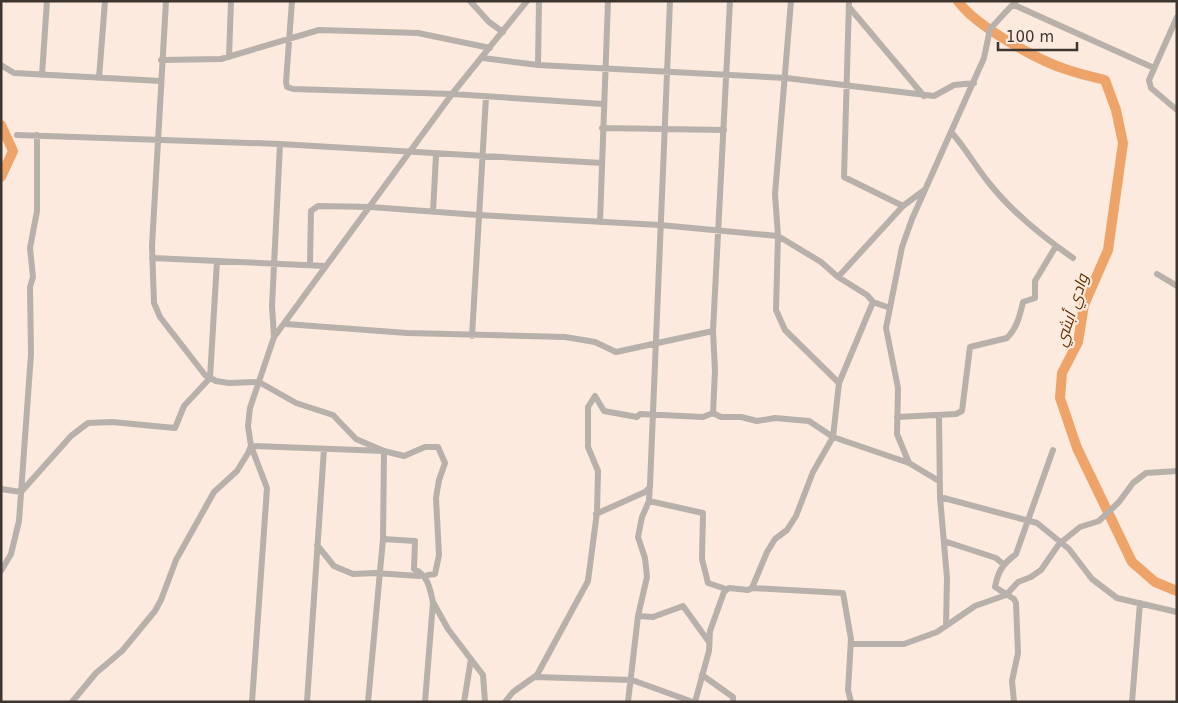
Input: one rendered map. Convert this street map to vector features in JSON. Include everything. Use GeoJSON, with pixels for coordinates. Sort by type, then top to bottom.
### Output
{"type":"FeatureCollection","features":[{"type":"Feature","properties":{"kind":"street"},"geometry":{"type":"LineString","coordinates":[[42,75],[47,1]]}},
{"type":"Feature","properties":{"kind":"street"},"geometry":{"type":"LineString","coordinates":[[99,78],[105,1]]}},
{"type":"Feature","properties":{"kind":"street"},"geometry":{"type":"LineString","coordinates":[[166,1],[161,60],[159,138],[153,206],[152,258],[154,303],[160,317],[194,364],[210,378],[229,383],[259,382],[296,403],[333,416],[356,439],[384,451],[404,456],[425,447],[438,447],[445,463],[439,480],[436,498],[440,555],[435,574],[428,575]]}},
{"type":"Feature","properties":{"kind":"street"},"geometry":{"type":"LineString","coordinates":[[229,57],[231,1]]}},
{"type":"Feature","properties":{"kind":"street"},"geometry":{"type":"LineString","coordinates":[[292,1],[291,38],[286,82],[288,87],[293,89],[452,94],[604,104]]}},
{"type":"Feature","properties":{"kind":"street"},"geometry":{"type":"LineString","coordinates":[[470,1],[489,22],[503,32]]}},
{"type":"Feature","properties":{"kind":"street"},"geometry":{"type":"LineString","coordinates":[[252,702],[267,488],[251,446],[248,419],[274,338],[286,324],[325,266],[412,152],[452,94],[483,58],[527,1]]}},
{"type":"Feature","properties":{"kind":"street"},"geometry":{"type":"LineString","coordinates":[[538,65],[539,1]]}},
{"type":"Feature","properties":{"kind":"street"},"geometry":{"type":"LineString","coordinates":[[600,222],[608,1]]}},
{"type":"Feature","properties":{"kind":"street"},"geometry":{"type":"LineString","coordinates":[[628,702],[638,616],[647,577],[645,558],[638,537],[642,517],[649,500],[650,487],[670,1]]}},
{"type":"Feature","properties":{"kind":"street"},"geometry":{"type":"LineString","coordinates":[[713,413],[715,371],[713,331],[730,1]]}},
{"type":"Feature","properties":{"kind":"street"},"geometry":{"type":"LineString","coordinates":[[791,1],[775,194],[778,236],[776,310],[785,330],[839,383]]}},
{"type":"Feature","properties":{"kind":"street"},"geometry":{"type":"LineString","coordinates":[[909,463],[897,434],[898,388],[886,328],[902,247],[924,190],[974,83],[984,58],[990,29],[1015,3],[1154,68]]}},
{"type":"Feature","properties":{"kind":"street"},"geometry":{"type":"LineString","coordinates":[[849,4],[924,96]]}},
{"type":"Feature","properties":{"kind":"street"},"geometry":{"type":"LineString","coordinates":[[849,4],[845,85],[844,177],[903,206]]}},
{"type":"Feature","properties":{"kind":"street"},"geometry":{"type":"LineString","coordinates":[[1177,17],[1154,68],[1149,85],[1177,110]]}},
{"type":"Feature","properties":{"kind":"street"},"geometry":{"type":"LineString","coordinates":[[161,60],[212,60],[229,57],[319,30],[403,32],[490,48]]}},
{"type":"Feature","properties":{"kind":"street"},"geometry":{"type":"LineString","coordinates":[[483,58],[538,65],[667,70],[727,76],[786,78],[924,96],[934,96],[954,84],[974,83]]}},
{"type":"Feature","properties":{"kind":"street"},"geometry":{"type":"LineString","coordinates":[[1,65],[14,73],[161,81]]}},
{"type":"Feature","properties":{"kind":"street"},"geometry":{"type":"LineString","coordinates":[[472,336],[486,97]]}},
{"type":"Feature","properties":{"kind":"street"},"geometry":{"type":"LineString","coordinates":[[602,128],[724,130]]}},
{"type":"Feature","properties":{"kind":"street"},"geometry":{"type":"LineString","coordinates":[[952,133],[971,156],[989,183],[1032,226],[1073,258]]}},
{"type":"Feature","properties":{"kind":"street"},"geometry":{"type":"LineString","coordinates":[[17,135],[159,138],[412,152],[481,158],[602,163]]}},
{"type":"Feature","properties":{"kind":"street"},"geometry":{"type":"LineString","coordinates":[[1,570],[11,554],[16,536],[21,492],[31,354],[30,286],[33,277],[30,248],[37,211],[37,135]]}},
{"type":"Feature","properties":{"kind":"street"},"geometry":{"type":"LineString","coordinates":[[274,338],[272,324],[280,144]]}},
{"type":"Feature","properties":{"kind":"street"},"geometry":{"type":"LineString","coordinates":[[433,212],[436,154]]}},
{"type":"Feature","properties":{"kind":"street"},"geometry":{"type":"LineString","coordinates":[[838,277],[903,206],[924,190]]}},
{"type":"Feature","properties":{"kind":"street"},"geometry":{"type":"LineString","coordinates":[[310,265],[313,208],[318,206],[371,207],[478,215],[660,224],[778,236],[821,262],[838,277],[867,295],[873,302],[890,308]]}},
{"type":"Feature","properties":{"kind":"street"},"geometry":{"type":"LineString","coordinates":[[897,417],[956,414],[962,411],[970,347],[1007,338],[1019,319],[1023,302],[1035,298],[1035,281],[1056,246]]}},
{"type":"Feature","properties":{"kind":"street"},"geometry":{"type":"LineString","coordinates":[[152,258],[325,266]]}},
{"type":"Feature","properties":{"kind":"street"},"geometry":{"type":"LineString","coordinates":[[21,492],[70,436],[88,423],[112,422],[175,428],[184,406],[210,378],[217,261]]}},
{"type":"Feature","properties":{"kind":"street"},"geometry":{"type":"LineString","coordinates":[[1157,274],[1177,286]]}},
{"type":"Feature","properties":{"kind":"street"},"geometry":{"type":"LineString","coordinates":[[752,588],[775,538],[788,530],[796,516],[813,472],[833,437],[839,383],[873,302]]}},
{"type":"Feature","properties":{"kind":"street"},"geometry":{"type":"LineString","coordinates":[[286,324],[407,334],[565,337],[595,342],[616,352],[713,331]]}},
{"type":"Feature","properties":{"kind":"street"},"geometry":{"type":"LineString","coordinates":[[505,702],[513,692],[535,678],[588,581],[596,514],[598,471],[588,447],[588,407],[595,396],[604,411],[619,415],[703,417],[713,413],[721,417],[756,421],[774,418],[809,421],[833,437],[909,463],[939,481]]}},
{"type":"Feature","properties":{"kind":"street"},"geometry":{"type":"LineString","coordinates":[[939,415],[939,481],[947,578],[946,626]]}},
{"type":"Feature","properties":{"kind":"street"},"geometry":{"type":"LineString","coordinates":[[251,446],[384,451]]}},
{"type":"Feature","properties":{"kind":"street"},"geometry":{"type":"LineString","coordinates":[[72,702],[96,673],[122,650],[155,611],[176,560],[214,492],[236,471],[251,446]]}},
{"type":"Feature","properties":{"kind":"street"},"geometry":{"type":"LineString","coordinates":[[307,702],[324,449]]}},
{"type":"Feature","properties":{"kind":"street"},"geometry":{"type":"LineString","coordinates":[[1014,702],[1012,681],[1018,653],[1016,603],[1014,599],[995,587],[998,572],[1003,564],[1016,554],[1053,450]]}},
{"type":"Feature","properties":{"kind":"street"},"geometry":{"type":"LineString","coordinates":[[368,702],[383,539],[384,451]]}},
{"type":"Feature","properties":{"kind":"street"},"geometry":{"type":"LineString","coordinates":[[851,644],[904,644],[937,632],[975,606],[1006,595],[1018,582],[1031,577],[1041,570],[1059,544],[1080,527],[1099,521],[1133,483],[1146,474],[1177,471]]}},
{"type":"Feature","properties":{"kind":"street"},"geometry":{"type":"LineString","coordinates":[[596,514],[645,492],[650,487]]}},
{"type":"Feature","properties":{"kind":"street"},"geometry":{"type":"LineString","coordinates":[[1,489],[21,492]]}},
{"type":"Feature","properties":{"kind":"street"},"geometry":{"type":"LineString","coordinates":[[940,497],[1028,519],[1042,527],[1059,544],[1069,549],[1092,579],[1117,598],[1177,612]]}},
{"type":"Feature","properties":{"kind":"street"},"geometry":{"type":"LineString","coordinates":[[649,500],[703,513],[702,559],[708,583],[726,589],[748,590],[752,588],[843,593],[851,644],[848,690],[851,702]]}},
{"type":"Feature","properties":{"kind":"street"},"geometry":{"type":"LineString","coordinates":[[383,539],[415,541],[414,569],[427,580],[433,602],[448,629],[483,675],[485,702]]}},
{"type":"Feature","properties":{"kind":"street"},"geometry":{"type":"LineString","coordinates":[[944,541],[996,558],[1003,564]]}},
{"type":"Feature","properties":{"kind":"street"},"geometry":{"type":"LineString","coordinates":[[318,545],[334,566],[353,574],[419,576]]}},
{"type":"Feature","properties":{"kind":"street"},"geometry":{"type":"LineString","coordinates":[[535,678],[632,680],[694,702],[702,675],[710,631],[726,589]]}},
{"type":"Feature","properties":{"kind":"street"},"geometry":{"type":"LineString","coordinates":[[425,702],[433,602]]}},
{"type":"Feature","properties":{"kind":"street"},"geometry":{"type":"LineString","coordinates":[[1132,702],[1140,604]]}},
{"type":"Feature","properties":{"kind":"street"},"geometry":{"type":"LineString","coordinates":[[638,616],[653,617],[683,606],[709,643]]}},
{"type":"Feature","properties":{"kind":"street"},"geometry":{"type":"LineString","coordinates":[[464,702],[471,659]]}},
{"type":"Feature","properties":{"kind":"street"},"geometry":{"type":"LineString","coordinates":[[702,675],[733,697],[733,702]]}},
{"type":"Feature","properties":{"kind":"waterway","name":"وادي أبشي"},"geometry":{"type":"LineString","coordinates":[[958,1],[978,21],[1025,51],[1068,70],[1105,80],[1116,110],[1123,143],[1108,250],[1084,305],[1078,342],[1062,373],[1060,398],[1077,448],[1132,562],[1155,582],[1177,591]]}},
{"type":"Feature","properties":{"kind":"waterway"},"geometry":{"type":"LineString","coordinates":[[1,125],[13,151],[1,177]]}}]}
